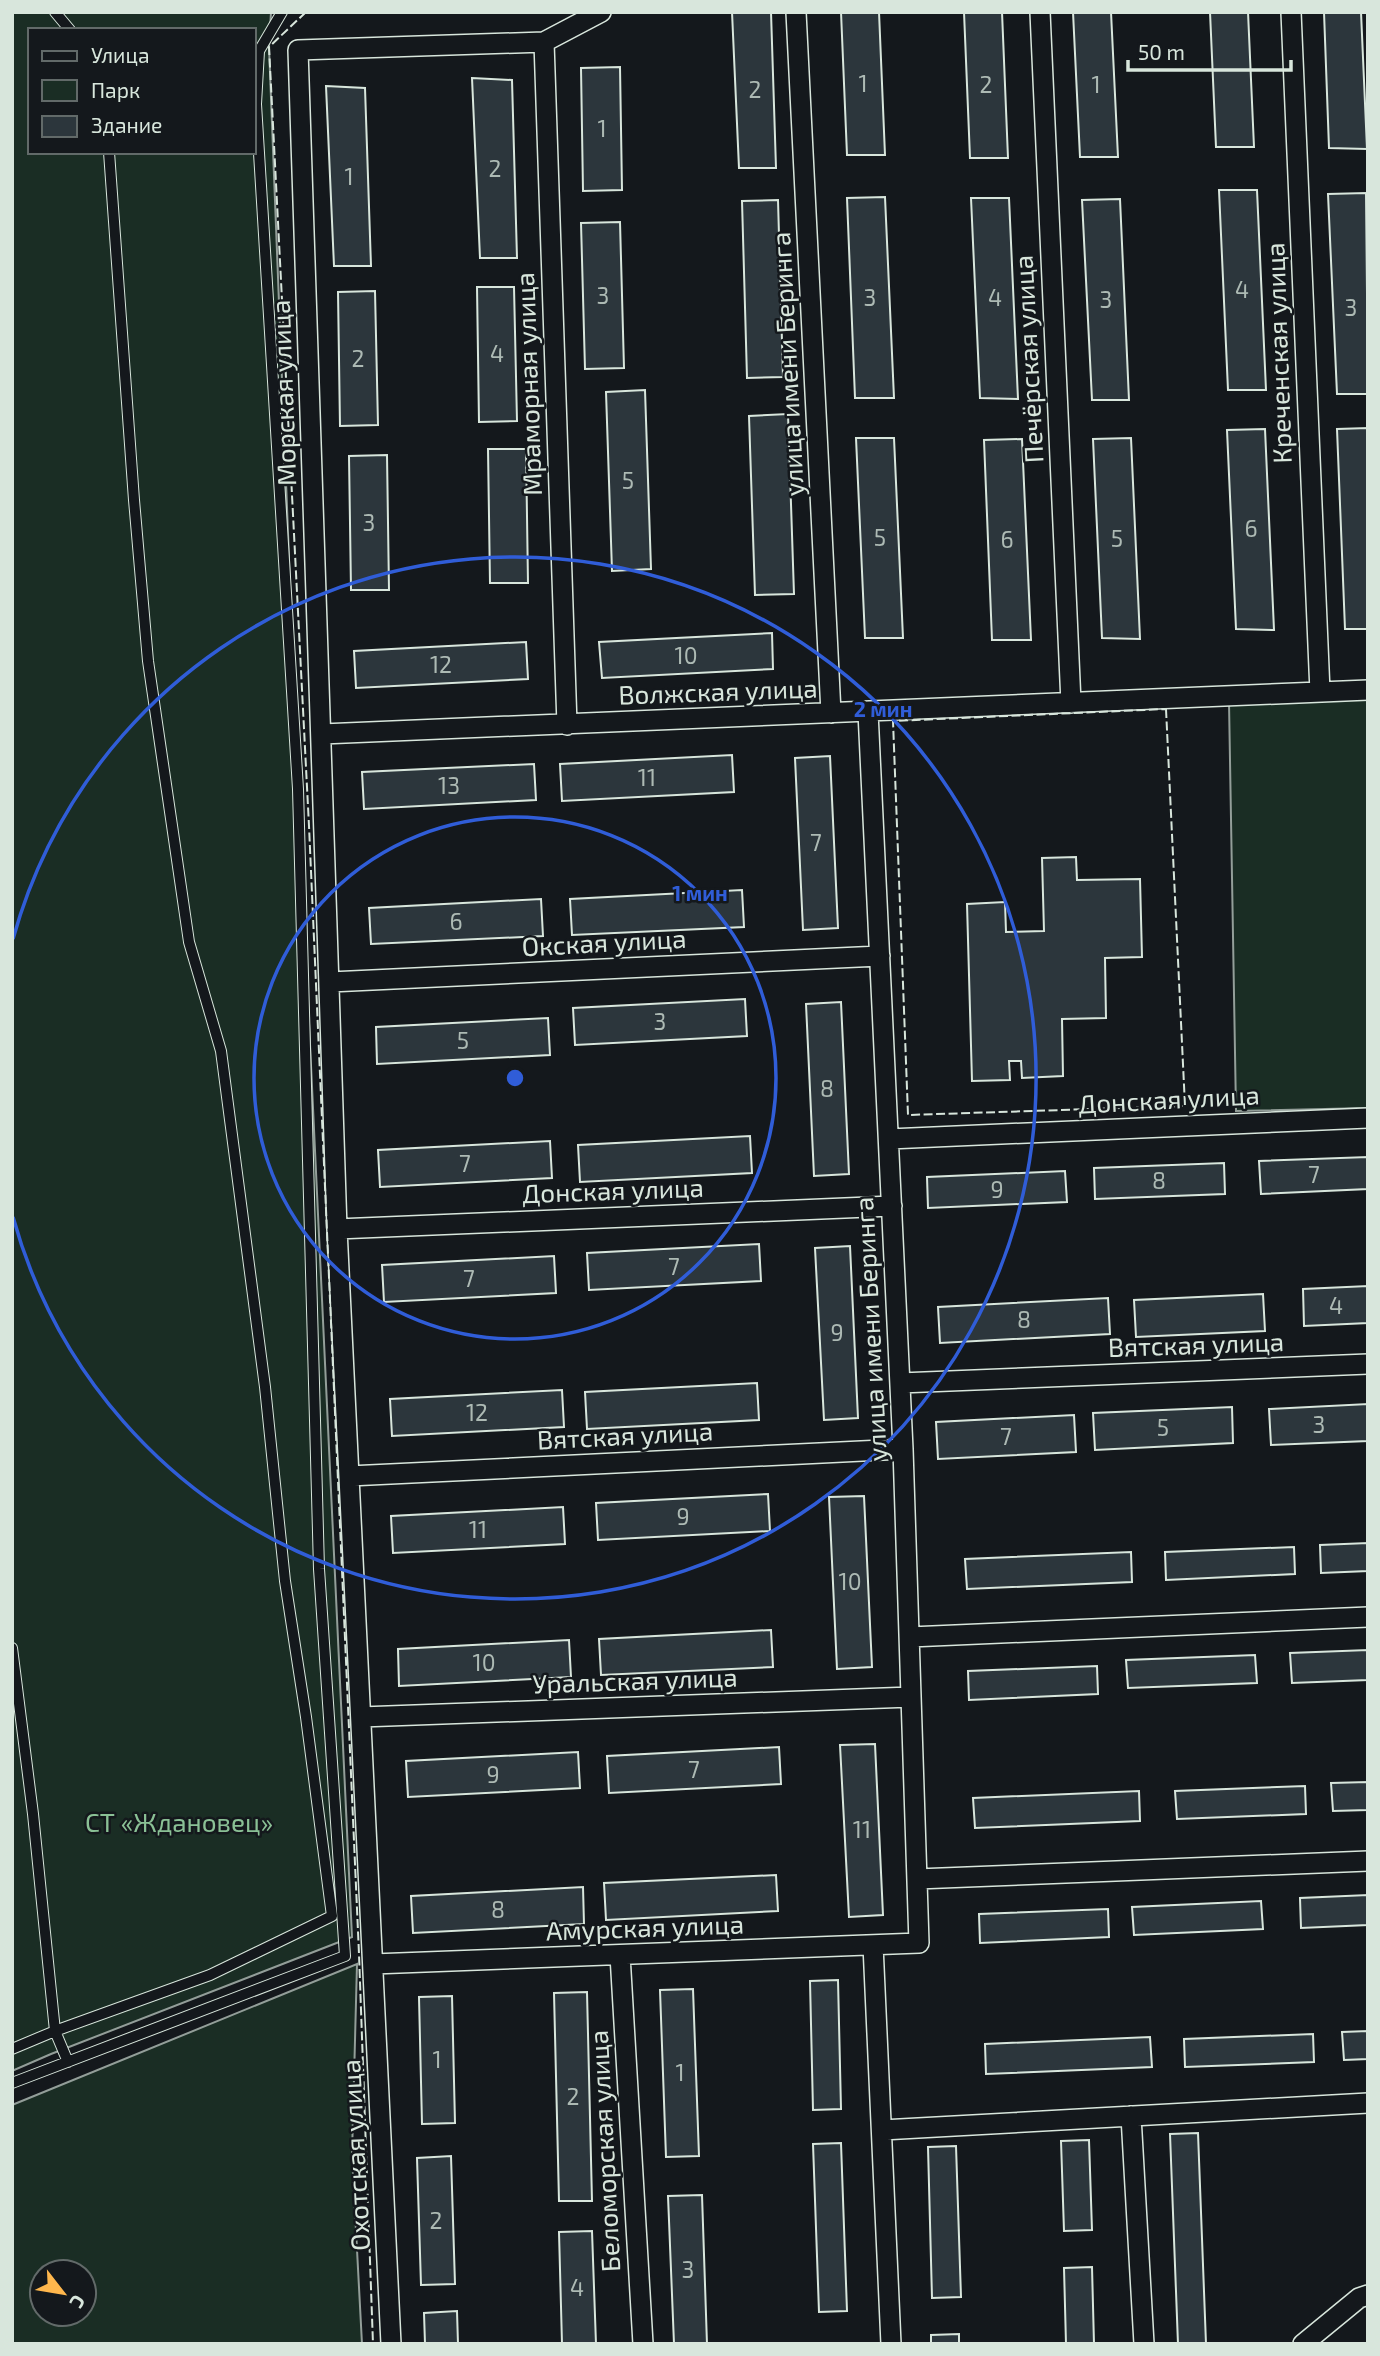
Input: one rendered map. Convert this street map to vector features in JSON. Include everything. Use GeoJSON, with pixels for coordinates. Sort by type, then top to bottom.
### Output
{"type":"FeatureCollection","features":[{"type":"Feature","properties":{"kind":"street"},"geometry":{"type":"LineString","coordinates":[[544,41],[601,12]]}},
{"type":"Feature","properties":{"kind":"street","name":"улица имени Беринга"},"geometry":{"type":"LineString","coordinates":[[796,12],[831,713]]}},
{"type":"Feature","properties":{"kind":"street","name":"Печёрская улица"},"geometry":{"type":"LineString","coordinates":[[1040,12],[1071,703]]}},
{"type":"Feature","properties":{"kind":"street","name":"Креченская улица"},"geometry":{"type":"LineString","coordinates":[[1291,12],[1320,692]]}},
{"type":"Feature","properties":{"kind":"street","name":"Морская улица"},"geometry":{"type":"LineString","coordinates":[[337,1229],[298,50],[544,41]]}},
{"type":"Feature","properties":{"kind":"street","name":"Мраморная улица"},"geometry":{"type":"LineString","coordinates":[[544,41],[567,725]]}},
{"type":"Feature","properties":{"kind":"street","name":"Волжская улица"},"geometry":{"type":"LineString","coordinates":[[322,733],[1368,690]]}},
{"type":"Feature","properties":{"kind":"street","name":"улица имени Беринга"},"geometry":{"type":"LineString","coordinates":[[868,712],[904,1449],[919,1944]]}},
{"type":"Feature","properties":{"kind":"street","name":"Окская улица"},"geometry":{"type":"LineString","coordinates":[[330,982],[880,956]]}},
{"type":"Feature","properties":{"kind":"street","name":"Донская улица"},"geometry":{"type":"LineString","coordinates":[[889,1139],[1368,1118]]}},
{"type":"Feature","properties":{"kind":"street","name":"Донская улица"},"geometry":{"type":"LineString","coordinates":[[337,1229],[892,1206]]}},
{"type":"Feature","properties":{"kind":"street","name":"Охотская улица"},"geometry":{"type":"LineString","coordinates":[[337,1229],[391,2344]]}},
{"type":"Feature","properties":{"kind":"street","name":"Вятская улица"},"geometry":{"type":"LineString","coordinates":[[900,1383],[1368,1364]]}},
{"type":"Feature","properties":{"kind":"street","name":"Вятская улица"},"geometry":{"type":"LineString","coordinates":[[349,1476],[904,1449]]}},
{"type":"Feature","properties":{"kind":"street"},"geometry":{"type":"LineString","coordinates":[[909,1637],[1368,1617]]}},
{"type":"Feature","properties":{"kind":"street","name":"Уральская улица"},"geometry":{"type":"LineString","coordinates":[[361,1717],[911,1697]]}},
{"type":"Feature","properties":{"kind":"street"},"geometry":{"type":"LineString","coordinates":[[917,1879],[1368,1861]]}},
{"type":"Feature","properties":{"kind":"street","name":"Амурская улица"},"geometry":{"type":"LineString","coordinates":[[373,1964],[919,1944]]}},
{"type":"Feature","properties":{"kind":"street"},"geometry":{"type":"LineString","coordinates":[[873,1945],[891,2344]]}},
{"type":"Feature","properties":{"kind":"street","name":"Беломорская улица"},"geometry":{"type":"LineString","coordinates":[[620,1955],[643,2344]]}},
{"type":"Feature","properties":{"kind":"street"},"geometry":{"type":"LineString","coordinates":[[882,2130],[1368,2103]]}},
{"type":"Feature","properties":{"kind":"street"},"geometry":{"type":"LineString","coordinates":[[1131,2116],[1144,2344]]}},
{"type":"Feature","properties":{"kind":"street"},"geometry":{"type":"LineString","coordinates":[[1303,2344],[1359,2298],[1368,2295]]}},
{"type":"Feature","properties":{"kind":"lane"},"geometry":{"type":"LineString","coordinates":[[55,12],[67,28]]}},
{"type":"Feature","properties":{"kind":"lane"},"geometry":{"type":"LineString","coordinates":[[12,2083],[345,1956],[319,1569],[298,789],[257,104],[259,51],[282,12]]}},
{"type":"Feature","properties":{"kind":"lane"},"geometry":{"type":"LineString","coordinates":[[12,2049],[210,1975],[332,1916],[285,1581],[264,1374],[221,1051],[189,942],[148,661],[109,154]]}},
{"type":"Feature","properties":{"kind":"lane"},"geometry":{"type":"LineString","coordinates":[[12,1648],[33,1814],[55,2031],[68,2062]]}},
{"type":"Feature","properties":{"kind":"green space","name":"СТ «Ждановец»"},"geometry":{"type":"Polygon","coordinates":[[[12,12],[271,12],[269,47],[298,789],[352,1937],[12,2071],[12,12]]]}},
{"type":"Feature","properties":{"kind":"green space"},"geometry":{"type":"Polygon","coordinates":[[[1368,699],[1368,1108],[1236,1111],[1229,702],[1368,699]]]}},
{"type":"Feature","properties":{"kind":"green space"},"geometry":{"type":"Polygon","coordinates":[[[357,1964],[352,2155],[362,2344],[12,2344],[12,2105],[357,1964]]]}},
{"type":"Feature","properties":{"kind":"building"},"geometry":{"type":"Polygon","coordinates":[[[732,12],[771,12],[776,168],[739,168],[732,12]]]}},
{"type":"Feature","properties":{"kind":"building"},"geometry":{"type":"Polygon","coordinates":[[[841,12],[879,12],[885,155],[847,155],[841,12]]]}},
{"type":"Feature","properties":{"kind":"building"},"geometry":{"type":"Polygon","coordinates":[[[964,12],[1002,12],[1008,158],[970,158],[964,12]]]}},
{"type":"Feature","properties":{"kind":"building"},"geometry":{"type":"Polygon","coordinates":[[[1073,12],[1111,12],[1118,157],[1080,157],[1073,12]]]}},
{"type":"Feature","properties":{"kind":"building"},"geometry":{"type":"Polygon","coordinates":[[[1210,12],[1248,12],[1254,147],[1216,147],[1210,12]]]}},
{"type":"Feature","properties":{"kind":"building"},"geometry":{"type":"Polygon","coordinates":[[[1324,12],[1361,12],[1367,149],[1329,148],[1324,12]]]}},
{"type":"Feature","properties":{"kind":"building"},"geometry":{"type":"Polygon","coordinates":[[[620,67],[622,190],[583,191],[581,68],[620,67]]]}},
{"type":"Feature","properties":{"kind":"building"},"geometry":{"type":"Polygon","coordinates":[[[472,78],[512,80],[517,258],[480,258],[472,78]]]}},
{"type":"Feature","properties":{"kind":"building"},"geometry":{"type":"Polygon","coordinates":[[[326,86],[365,88],[371,266],[334,266],[326,86]]]}},
{"type":"Feature","properties":{"kind":"building"},"geometry":{"type":"Polygon","coordinates":[[[1219,190],[1257,190],[1266,390],[1228,390],[1219,190]]]}},
{"type":"Feature","properties":{"kind":"building"},"geometry":{"type":"Polygon","coordinates":[[[1366,193],[1368,394],[1337,394],[1328,194],[1366,193]]]}},
{"type":"Feature","properties":{"kind":"building"},"geometry":{"type":"Polygon","coordinates":[[[885,197],[894,398],[855,398],[847,198],[885,197]]]}},
{"type":"Feature","properties":{"kind":"building"},"geometry":{"type":"Polygon","coordinates":[[[971,198],[1009,198],[1018,399],[980,398],[971,198]]]}},
{"type":"Feature","properties":{"kind":"building"},"geometry":{"type":"Polygon","coordinates":[[[1120,199],[1129,400],[1092,400],[1082,200],[1120,199]]]}},
{"type":"Feature","properties":{"kind":"building"},"geometry":{"type":"Polygon","coordinates":[[[778,200],[783,377],[747,378],[742,201],[778,200]]]}},
{"type":"Feature","properties":{"kind":"building"},"geometry":{"type":"Polygon","coordinates":[[[620,222],[624,368],[585,369],[581,223],[620,222]]]}},
{"type":"Feature","properties":{"kind":"building"},"geometry":{"type":"Polygon","coordinates":[[[477,287],[514,287],[517,421],[479,422],[477,287]]]}},
{"type":"Feature","properties":{"kind":"building"},"geometry":{"type":"Polygon","coordinates":[[[375,291],[378,425],[340,426],[338,292],[375,291]]]}},
{"type":"Feature","properties":{"kind":"building"},"geometry":{"type":"Polygon","coordinates":[[[645,390],[651,569],[612,571],[606,392],[645,390]]]}},
{"type":"Feature","properties":{"kind":"building"},"geometry":{"type":"Polygon","coordinates":[[[788,414],[794,594],[755,595],[749,416],[788,414]]]}},
{"type":"Feature","properties":{"kind":"building"},"geometry":{"type":"Polygon","coordinates":[[[1368,428],[1368,629],[1345,629],[1337,429],[1368,428]]]}},
{"type":"Feature","properties":{"kind":"building"},"geometry":{"type":"Polygon","coordinates":[[[1265,429],[1274,630],[1236,629],[1227,430],[1265,429]]]}},
{"type":"Feature","properties":{"kind":"building"},"geometry":{"type":"Polygon","coordinates":[[[856,438],[894,438],[903,638],[865,638],[856,438]]]}},
{"type":"Feature","properties":{"kind":"building"},"geometry":{"type":"Polygon","coordinates":[[[1131,438],[1140,639],[1102,638],[1093,439],[1131,438]]]}},
{"type":"Feature","properties":{"kind":"building"},"geometry":{"type":"Polygon","coordinates":[[[1022,439],[1031,640],[992,640],[984,440],[1022,439]]]}},
{"type":"Feature","properties":{"kind":"building"},"geometry":{"type":"Polygon","coordinates":[[[488,449],[526,449],[528,583],[490,583],[488,449]]]}},
{"type":"Feature","properties":{"kind":"building"},"geometry":{"type":"Polygon","coordinates":[[[387,455],[389,590],[351,590],[349,456],[387,455]]]}},
{"type":"Feature","properties":{"kind":"building"},"geometry":{"type":"Polygon","coordinates":[[[772,633],[773,669],[602,678],[599,642],[772,633]]]}},
{"type":"Feature","properties":{"kind":"building"},"geometry":{"type":"Polygon","coordinates":[[[526,642],[528,679],[356,688],[354,651],[526,642]]]}},
{"type":"Feature","properties":{"kind":"building"},"geometry":{"type":"Polygon","coordinates":[[[732,755],[734,792],[562,801],[560,764],[732,755]]]}},
{"type":"Feature","properties":{"kind":"building"},"geometry":{"type":"Polygon","coordinates":[[[830,756],[838,928],[803,930],[795,758],[830,756]]]}},
{"type":"Feature","properties":{"kind":"building"},"geometry":{"type":"Polygon","coordinates":[[[534,764],[536,800],[364,809],[362,772],[534,764]]]}},
{"type":"Feature","properties":{"kind":"building"},"geometry":{"type":"Polygon","coordinates":[[[1076,857],[1077,880],[1140,879],[1142,957],[1105,958],[1106,1018],[1062,1019],[1063,1076],[1022,1078],[1021,1061],[1009,1061],[1010,1080],[972,1081],[967,904],[1005,902],[1006,932],[1044,931],[1042,858],[1076,857]]]}},
{"type":"Feature","properties":{"kind":"building"},"geometry":{"type":"Polygon","coordinates":[[[742,890],[744,927],[572,935],[570,899],[742,890]]]}},
{"type":"Feature","properties":{"kind":"building"},"geometry":{"type":"Polygon","coordinates":[[[541,899],[543,936],[371,944],[369,908],[541,899]]]}},
{"type":"Feature","properties":{"kind":"building"},"geometry":{"type":"Polygon","coordinates":[[[745,999],[747,1036],[575,1045],[573,1008],[745,999]]]}},
{"type":"Feature","properties":{"kind":"building"},"geometry":{"type":"Polygon","coordinates":[[[841,1002],[849,1174],[814,1176],[806,1004],[841,1002]]]}},
{"type":"Feature","properties":{"kind":"building"},"geometry":{"type":"Polygon","coordinates":[[[548,1018],[550,1055],[377,1064],[376,1027],[548,1018]]]}},
{"type":"Feature","properties":{"kind":"building"},"geometry":{"type":"Polygon","coordinates":[[[750,1136],[752,1173],[580,1182],[578,1145],[750,1136]]]}},
{"type":"Feature","properties":{"kind":"building"},"geometry":{"type":"Polygon","coordinates":[[[550,1141],[552,1178],[380,1187],[378,1150],[550,1141]]]}},
{"type":"Feature","properties":{"kind":"building"},"geometry":{"type":"Polygon","coordinates":[[[1368,1157],[1368,1189],[1261,1194],[1259,1161],[1368,1157]]]}},
{"type":"Feature","properties":{"kind":"building"},"geometry":{"type":"Polygon","coordinates":[[[1224,1163],[1225,1194],[1095,1199],[1094,1168],[1224,1163]]]}},
{"type":"Feature","properties":{"kind":"building"},"geometry":{"type":"Polygon","coordinates":[[[1065,1171],[1067,1202],[928,1208],[927,1177],[1065,1171]]]}},
{"type":"Feature","properties":{"kind":"building"},"geometry":{"type":"Polygon","coordinates":[[[759,1244],[761,1281],[589,1290],[587,1253],[759,1244]]]}},
{"type":"Feature","properties":{"kind":"building"},"geometry":{"type":"Polygon","coordinates":[[[850,1246],[858,1418],[824,1420],[815,1248],[850,1246]]]}},
{"type":"Feature","properties":{"kind":"building"},"geometry":{"type":"Polygon","coordinates":[[[554,1256],[556,1293],[384,1302],[382,1265],[554,1256]]]}},
{"type":"Feature","properties":{"kind":"building"},"geometry":{"type":"Polygon","coordinates":[[[1368,1286],[1368,1323],[1304,1326],[1303,1289],[1368,1286]]]}},
{"type":"Feature","properties":{"kind":"building"},"geometry":{"type":"Polygon","coordinates":[[[1263,1294],[1265,1331],[1136,1337],[1134,1300],[1263,1294]]]}},
{"type":"Feature","properties":{"kind":"building"},"geometry":{"type":"Polygon","coordinates":[[[1108,1298],[1110,1334],[940,1343],[938,1307],[1108,1298]]]}},
{"type":"Feature","properties":{"kind":"building"},"geometry":{"type":"Polygon","coordinates":[[[757,1383],[759,1420],[587,1429],[585,1392],[757,1383]]]}},
{"type":"Feature","properties":{"kind":"building"},"geometry":{"type":"Polygon","coordinates":[[[562,1390],[564,1427],[392,1436],[390,1399],[562,1390]]]}},
{"type":"Feature","properties":{"kind":"building"},"geometry":{"type":"Polygon","coordinates":[[[1368,1404],[1368,1441],[1271,1445],[1269,1409],[1368,1404]]]}},
{"type":"Feature","properties":{"kind":"building"},"geometry":{"type":"Polygon","coordinates":[[[1232,1407],[1233,1443],[1095,1450],[1093,1413],[1232,1407]]]}},
{"type":"Feature","properties":{"kind":"building"},"geometry":{"type":"Polygon","coordinates":[[[1074,1415],[1076,1452],[938,1459],[936,1422],[1074,1415]]]}},
{"type":"Feature","properties":{"kind":"building"},"geometry":{"type":"Polygon","coordinates":[[[768,1494],[770,1531],[598,1540],[596,1503],[768,1494]]]}},
{"type":"Feature","properties":{"kind":"building"},"geometry":{"type":"Polygon","coordinates":[[[864,1496],[872,1667],[837,1669],[829,1497],[864,1496]]]}},
{"type":"Feature","properties":{"kind":"building"},"geometry":{"type":"Polygon","coordinates":[[[563,1507],[565,1544],[393,1553],[391,1516],[563,1507]]]}},
{"type":"Feature","properties":{"kind":"building"},"geometry":{"type":"Polygon","coordinates":[[[1368,1543],[1368,1571],[1321,1573],[1320,1545],[1368,1543]]]}},
{"type":"Feature","properties":{"kind":"building"},"geometry":{"type":"Polygon","coordinates":[[[1294,1547],[1295,1574],[1166,1580],[1165,1552],[1294,1547]]]}},
{"type":"Feature","properties":{"kind":"building"},"geometry":{"type":"Polygon","coordinates":[[[1131,1552],[1132,1582],[967,1589],[965,1559],[1131,1552]]]}},
{"type":"Feature","properties":{"kind":"building"},"geometry":{"type":"Polygon","coordinates":[[[771,1630],[773,1667],[601,1675],[599,1639],[771,1630]]]}},
{"type":"Feature","properties":{"kind":"building"},"geometry":{"type":"Polygon","coordinates":[[[569,1640],[571,1677],[399,1686],[398,1649],[569,1640]]]}},
{"type":"Feature","properties":{"kind":"building"},"geometry":{"type":"Polygon","coordinates":[[[1368,1650],[1368,1680],[1292,1683],[1290,1653],[1368,1650]]]}},
{"type":"Feature","properties":{"kind":"building"},"geometry":{"type":"Polygon","coordinates":[[[1255,1655],[1257,1683],[1128,1688],[1126,1660],[1255,1655]]]}},
{"type":"Feature","properties":{"kind":"building"},"geometry":{"type":"Polygon","coordinates":[[[1097,1666],[1098,1694],[969,1700],[968,1671],[1097,1666]]]}},
{"type":"Feature","properties":{"kind":"building"},"geometry":{"type":"Polygon","coordinates":[[[875,1744],[883,1915],[849,1917],[840,1745],[875,1744]]]}},
{"type":"Feature","properties":{"kind":"building"},"geometry":{"type":"Polygon","coordinates":[[[779,1747],[781,1784],[609,1793],[607,1756],[779,1747]]]}},
{"type":"Feature","properties":{"kind":"building"},"geometry":{"type":"Polygon","coordinates":[[[578,1752],[580,1788],[408,1797],[406,1761],[578,1752]]]}},
{"type":"Feature","properties":{"kind":"building"},"geometry":{"type":"Polygon","coordinates":[[[1368,1782],[1368,1810],[1333,1811],[1331,1783],[1368,1782]]]}},
{"type":"Feature","properties":{"kind":"building"},"geometry":{"type":"Polygon","coordinates":[[[1305,1786],[1306,1814],[1177,1819],[1175,1791],[1305,1786]]]}},
{"type":"Feature","properties":{"kind":"building"},"geometry":{"type":"Polygon","coordinates":[[[1139,1791],[1140,1821],[975,1828],[973,1798],[1139,1791]]]}},
{"type":"Feature","properties":{"kind":"building"},"geometry":{"type":"Polygon","coordinates":[[[776,1875],[778,1911],[606,1920],[604,1883],[776,1875]]]}},
{"type":"Feature","properties":{"kind":"building"},"geometry":{"type":"Polygon","coordinates":[[[583,1887],[584,1924],[413,1933],[411,1896],[583,1887]]]}},
{"type":"Feature","properties":{"kind":"building"},"geometry":{"type":"Polygon","coordinates":[[[1368,1895],[1368,1925],[1301,1928],[1300,1898],[1368,1895]]]}},
{"type":"Feature","properties":{"kind":"building"},"geometry":{"type":"Polygon","coordinates":[[[1261,1901],[1263,1929],[1134,1935],[1132,1907],[1261,1901]]]}},
{"type":"Feature","properties":{"kind":"building"},"geometry":{"type":"Polygon","coordinates":[[[1108,1909],[1109,1937],[980,1943],[979,1914],[1108,1909]]]}},
{"type":"Feature","properties":{"kind":"building"},"geometry":{"type":"Polygon","coordinates":[[[838,1980],[841,2109],[813,2110],[810,1981],[838,1980]]]}},
{"type":"Feature","properties":{"kind":"building"},"geometry":{"type":"Polygon","coordinates":[[[693,1989],[699,2156],[666,2157],[660,1990],[693,1989]]]}},
{"type":"Feature","properties":{"kind":"building"},"geometry":{"type":"Polygon","coordinates":[[[587,1992],[592,2201],[559,2201],[554,1993],[587,1992]]]}},
{"type":"Feature","properties":{"kind":"building"},"geometry":{"type":"Polygon","coordinates":[[[452,1996],[455,2123],[422,2124],[419,1997],[452,1996]]]}},
{"type":"Feature","properties":{"kind":"building"},"geometry":{"type":"Polygon","coordinates":[[[1368,2031],[1368,2059],[1344,2060],[1342,2032],[1368,2031]]]}},
{"type":"Feature","properties":{"kind":"building"},"geometry":{"type":"Polygon","coordinates":[[[1313,2034],[1314,2062],[1185,2067],[1184,2039],[1313,2034]]]}},
{"type":"Feature","properties":{"kind":"building"},"geometry":{"type":"Polygon","coordinates":[[[1150,2037],[1152,2067],[986,2074],[985,2044],[1150,2037]]]}},
{"type":"Feature","properties":{"kind":"building"},"geometry":{"type":"Polygon","coordinates":[[[1198,2133],[1206,2344],[1178,2344],[1170,2134],[1198,2133]]]}},
{"type":"Feature","properties":{"kind":"building"},"geometry":{"type":"Polygon","coordinates":[[[1089,2140],[1092,2230],[1064,2231],[1061,2141],[1089,2140]]]}},
{"type":"Feature","properties":{"kind":"building"},"geometry":{"type":"Polygon","coordinates":[[[841,2143],[847,2311],[819,2312],[813,2144],[841,2143]]]}},
{"type":"Feature","properties":{"kind":"building"},"geometry":{"type":"Polygon","coordinates":[[[956,2146],[961,2297],[932,2298],[928,2147],[956,2146]]]}},
{"type":"Feature","properties":{"kind":"building"},"geometry":{"type":"Polygon","coordinates":[[[451,2156],[455,2284],[421,2285],[417,2158],[451,2156]]]}},
{"type":"Feature","properties":{"kind":"building"},"geometry":{"type":"Polygon","coordinates":[[[702,2195],[707,2344],[674,2344],[668,2196],[702,2195]]]}},
{"type":"Feature","properties":{"kind":"building"},"geometry":{"type":"Polygon","coordinates":[[[592,2231],[596,2344],[562,2344],[559,2232],[592,2231]]]}},
{"type":"Feature","properties":{"kind":"building"},"geometry":{"type":"Polygon","coordinates":[[[1092,2267],[1094,2344],[1066,2344],[1064,2268],[1092,2267]]]}},
{"type":"Feature","properties":{"kind":"building"},"geometry":{"type":"Polygon","coordinates":[[[457,2311],[458,2344],[425,2344],[424,2313],[457,2311]]]}},
{"type":"Feature","properties":{"kind":"building"},"geometry":{"type":"Polygon","coordinates":[[[959,2334],[959,2344],[931,2344],[931,2335],[959,2334]]]}},
{"type":"Feature","properties":{"kind":"fence"},"geometry":{"type":"LineString","coordinates":[[306,12],[269,47],[309,826],[359,1954],[373,2344]]}},
{"type":"Feature","properties":{"kind":"fence"},"geometry":{"type":"LineString","coordinates":[[1166,709],[1185,1106],[908,1115],[893,721],[1166,709]]}}]}
